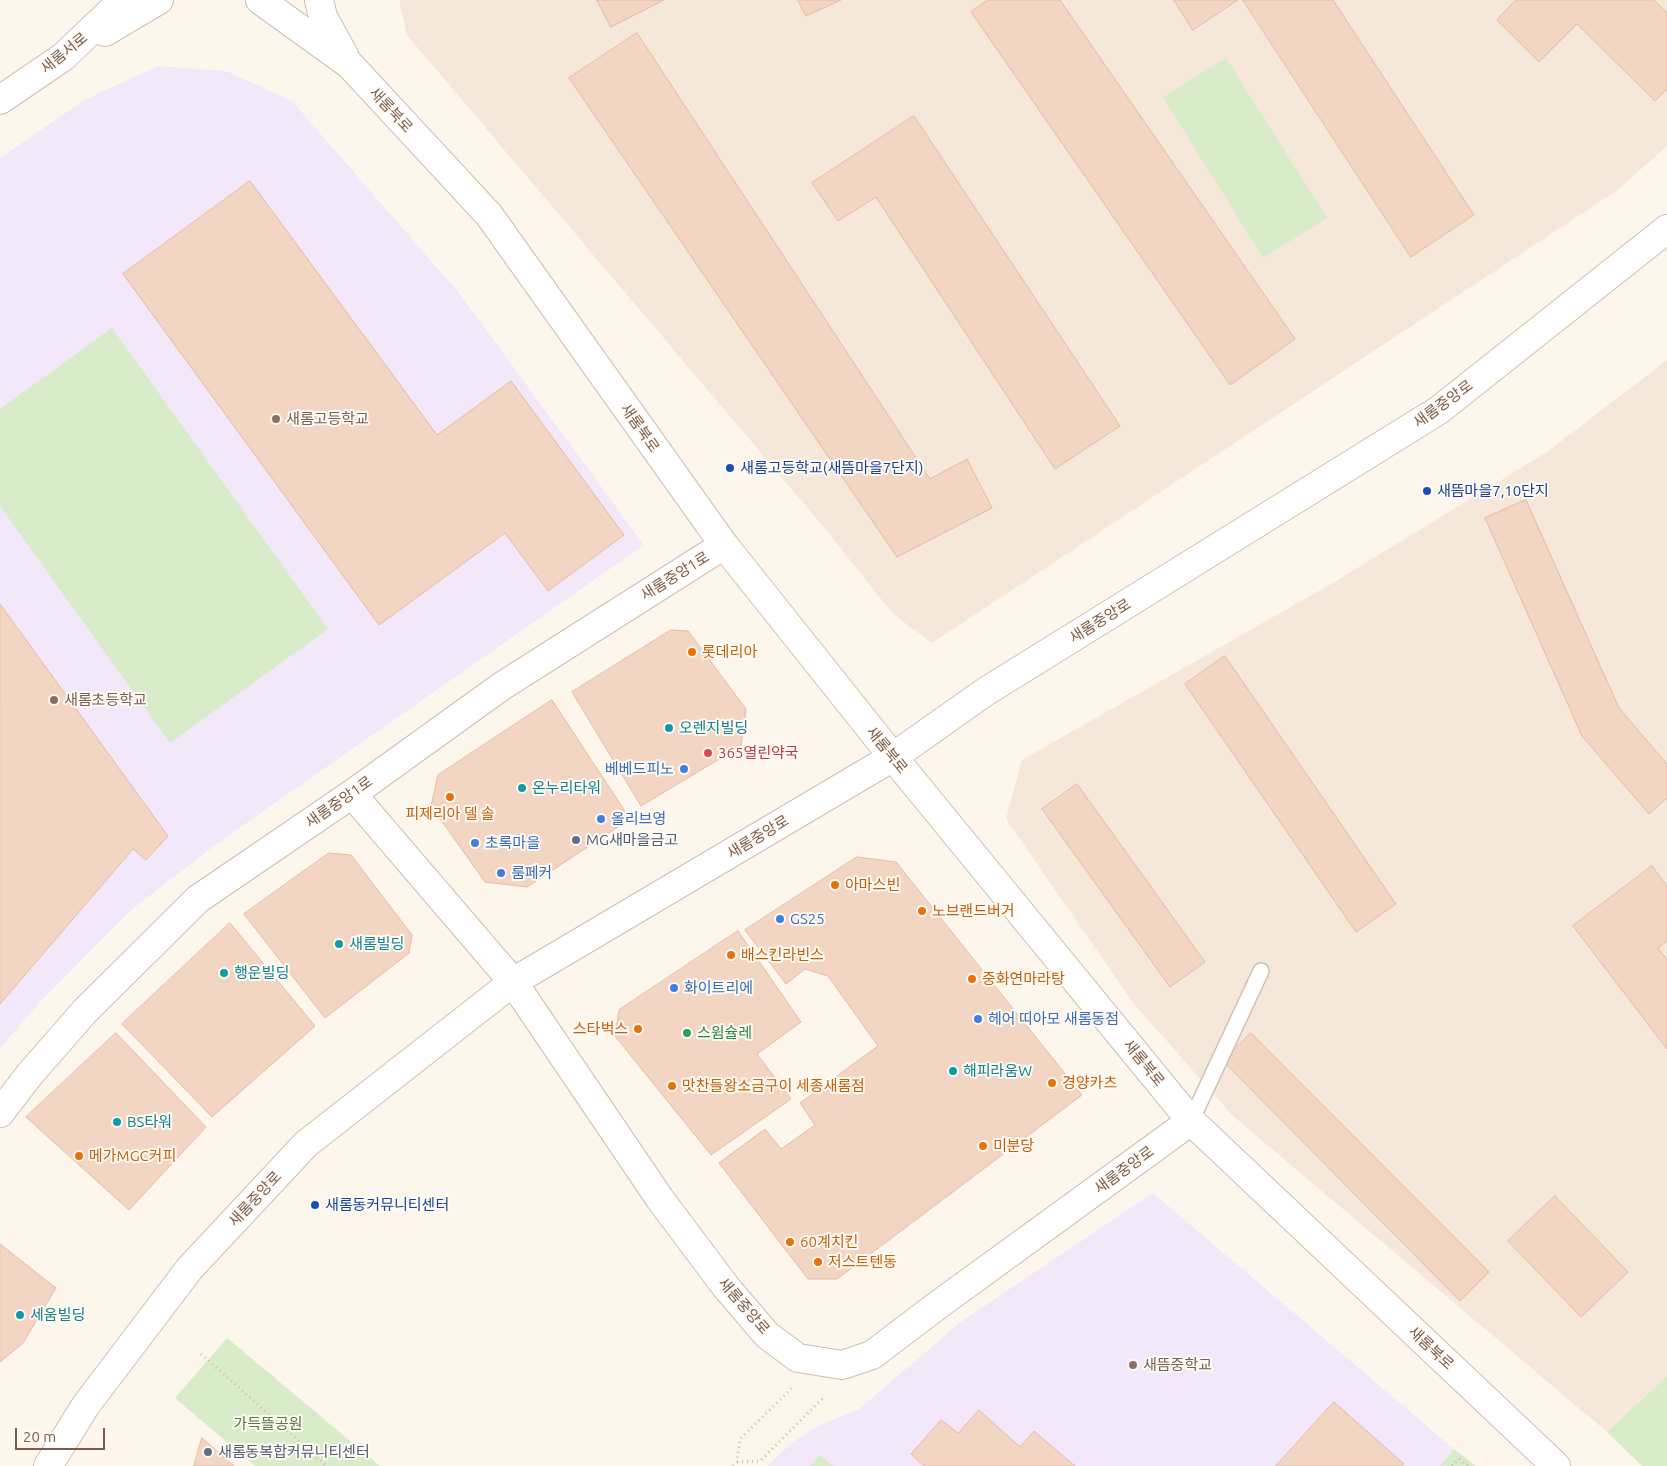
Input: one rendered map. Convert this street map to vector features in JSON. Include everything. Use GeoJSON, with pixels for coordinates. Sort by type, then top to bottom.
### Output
{"type":"FeatureCollection","features":[{"type":"Feature","properties":{"kind":"street","name":"새롬서로"},"geometry":{"type":"LineString","coordinates":[[0,100],[63,57],[123,0]]}},
{"type":"Feature","properties":{"kind":"street"},"geometry":{"type":"LineString","coordinates":[[63,57],[159,0]]}},
{"type":"Feature","properties":{"kind":"street","name":"새롬북로"},"geometry":{"type":"LineString","coordinates":[[260,0],[350,65],[489,216],[724,545],[893,758],[1191,1121],[1556,1466]]}},
{"type":"Feature","properties":{"kind":"street"},"geometry":{"type":"LineString","coordinates":[[319,0],[323,18],[350,65]]}},
{"type":"Feature","properties":{"kind":"street","name":"새롬중앙로"},"geometry":{"type":"LineString","coordinates":[[48,1466],[86,1405],[190,1268],[306,1144],[513,982],[893,758],[985,692],[1438,410],[1667,229]]}},
{"type":"Feature","properties":{"kind":"street","name":"새롬중앙1로"},"geometry":{"type":"LineString","coordinates":[[0,1113],[30,1074],[85,1011],[198,899],[352,794],[502,686],[724,545]]}},
{"type":"Feature","properties":{"kind":"street"},"geometry":{"type":"LineString","coordinates":[[352,794],[513,982]]}},
{"type":"Feature","properties":{"kind":"street","name":"새롬중앙로"},"geometry":{"type":"LineString","coordinates":[[513,982],[660,1199],[726,1287],[767,1335],[798,1358],[842,1365],[872,1355],[1191,1121]]}},
{"type":"Feature","properties":{"kind":"lane"},"geometry":{"type":"LineString","coordinates":[[1191,1121],[1260,971]]}},
{"type":"Feature","properties":{"kind":"path"},"geometry":{"type":"LineString","coordinates":[[201,1354],[327,1466]]}},
{"type":"Feature","properties":{"kind":"path"},"geometry":{"type":"LineString","coordinates":[[734,1466],[737,1462],[740,1439],[792,1388]]}},
{"type":"Feature","properties":{"kind":"path"},"geometry":{"type":"LineString","coordinates":[[737,1462],[760,1461],[823,1398]]}},
{"type":"Feature","properties":{"kind":"path"},"geometry":{"type":"LineString","coordinates":[[1452,1466],[1459,1459],[1468,1466]]}},
{"type":"Feature","properties":{"kind":"shaded area"},"geometry":{"type":"Polygon","coordinates":[[[399,0],[1667,0],[1667,146],[1619,189],[932,643],[893,614],[827,531],[407,35],[399,0]]]}},
{"type":"Feature","properties":{"kind":"shaded area","name":"새롬고등학교"},"geometry":{"type":"Polygon","coordinates":[[[158,66],[226,71],[292,101],[459,293],[644,545],[215,845],[130,911],[43,999],[0,1048],[0,158],[86,99],[158,66]]]}},
{"type":"Feature","properties":{"kind":"shaded area"},"geometry":{"type":"Polygon","coordinates":[[[1667,360],[1667,1376],[1607,1432],[1234,1117],[1134,1004],[1006,819],[1022,760],[1331,584],[1547,452],[1667,360]]]}},
{"type":"Feature","properties":{"kind":"shaded area","name":"새뜸중학교"},"geometry":{"type":"Polygon","coordinates":[[[1153,1193],[1454,1449],[1440,1466],[767,1466],[793,1442],[816,1427],[859,1409],[962,1321],[1153,1193]]]}},
{"type":"Feature","properties":{"kind":"green space"},"geometry":{"type":"Polygon","coordinates":[[[1226,58],[1327,218],[1263,258],[1163,97],[1226,58]]]}},
{"type":"Feature","properties":{"kind":"green space"},"geometry":{"type":"Polygon","coordinates":[[[112,328],[328,629],[170,743],[0,506],[0,409],[112,328]]]}},
{"type":"Feature","properties":{"kind":"green space","name":"가득뜰공원"},"geometry":{"type":"Polygon","coordinates":[[[227,1338],[380,1466],[255,1466],[175,1398],[227,1338]]]}},
{"type":"Feature","properties":{"kind":"green space"},"geometry":{"type":"Polygon","coordinates":[[[1667,1376],[1667,1466],[1642,1466],[1607,1432],[1667,1376]]]}},
{"type":"Feature","properties":{"kind":"green space"},"geometry":{"type":"Polygon","coordinates":[[[1454,1449],[1476,1466],[1440,1466],[1454,1449]]]}},
{"type":"Feature","properties":{"kind":"green space"},"geometry":{"type":"Polygon","coordinates":[[[820,1455],[833,1466],[810,1466],[820,1455]]]}},
{"type":"Feature","properties":{"kind":"building"},"geometry":{"type":"Polygon","coordinates":[[[597,0],[664,0],[611,27],[597,0]]]}},
{"type":"Feature","properties":{"kind":"building"},"geometry":{"type":"Polygon","coordinates":[[[798,0],[841,0],[806,16],[798,0]]]}},
{"type":"Feature","properties":{"kind":"building"},"geometry":{"type":"Polygon","coordinates":[[[988,0],[1060,0],[1295,339],[1230,385],[971,12],[988,0]]]}},
{"type":"Feature","properties":{"kind":"building"},"geometry":{"type":"Polygon","coordinates":[[[1174,0],[1238,0],[1193,30],[1174,0]]]}},
{"type":"Feature","properties":{"kind":"building"},"geometry":{"type":"Polygon","coordinates":[[[1243,0],[1333,0],[1474,215],[1411,257],[1243,0]]]}},
{"type":"Feature","properties":{"kind":"building"},"geometry":{"type":"Polygon","coordinates":[[[1516,0],[1654,0],[1667,13],[1667,89],[1655,101],[1577,24],[1539,62],[1497,20],[1516,0]]]}},
{"type":"Feature","properties":{"kind":"building"},"geometry":{"type":"Polygon","coordinates":[[[637,33],[930,479],[967,459],[992,508],[897,557],[569,78],[637,33]]]}},
{"type":"Feature","properties":{"kind":"building"},"geometry":{"type":"Polygon","coordinates":[[[914,116],[1120,426],[1055,469],[876,197],[838,221],[812,183],[914,116]]]}},
{"type":"Feature","properties":{"kind":"building"},"geometry":{"type":"Polygon","coordinates":[[[250,181],[437,435],[511,381],[624,535],[548,591],[505,533],[379,625],[123,274],[250,181]]]}},
{"type":"Feature","properties":{"kind":"building"},"geometry":{"type":"Polygon","coordinates":[[[1526,500],[1619,708],[1667,764],[1667,798],[1649,814],[1582,736],[1485,518],[1526,500]]]}},
{"type":"Feature","properties":{"kind":"building","name":"새롬초등학교"},"geometry":{"type":"Polygon","coordinates":[[[0,604],[168,836],[146,860],[133,849],[0,1004],[0,604]]]}},
{"type":"Feature","properties":{"kind":"building","name":"오렌지빌딩"},"geometry":{"type":"Polygon","coordinates":[[[671,630],[688,631],[746,709],[741,746],[641,806],[572,692],[671,630]]]}},
{"type":"Feature","properties":{"kind":"building"},"geometry":{"type":"Polygon","coordinates":[[[1225,656],[1396,904],[1356,932],[1185,684],[1225,656]]]}},
{"type":"Feature","properties":{"kind":"building","name":"온누리타워"},"geometry":{"type":"Polygon","coordinates":[[[552,700],[630,819],[527,887],[485,882],[431,806],[438,775],[552,700]]]}},
{"type":"Feature","properties":{"kind":"building"},"geometry":{"type":"Polygon","coordinates":[[[1077,784],[1205,962],[1170,987],[1042,809],[1077,784]]]}},
{"type":"Feature","properties":{"kind":"building","name":"새롬빌딩"},"geometry":{"type":"Polygon","coordinates":[[[329,853],[351,855],[412,935],[409,953],[325,1018],[244,914],[329,853]]]}},
{"type":"Feature","properties":{"kind":"building","name":"해피라움W"},"geometry":{"type":"Polygon","coordinates":[[[857,857],[896,862],[1082,1095],[837,1279],[808,1279],[719,1163],[765,1129],[781,1149],[815,1125],[800,1103],[878,1046],[828,976],[805,969],[786,984],[745,930],[857,857]]]}},
{"type":"Feature","properties":{"kind":"building"},"geometry":{"type":"Polygon","coordinates":[[[1652,866],[1667,886],[1667,941],[1658,948],[1667,960],[1667,1049],[1573,926],[1652,866]]]}},
{"type":"Feature","properties":{"kind":"building","name":"행운빌딩"},"geometry":{"type":"Polygon","coordinates":[[[230,923],[315,1026],[212,1117],[122,1024],[230,923]]]}},
{"type":"Feature","properties":{"kind":"building"},"geometry":{"type":"Polygon","coordinates":[[[738,931],[801,1022],[757,1054],[791,1099],[711,1155],[615,1036],[619,1010],[738,931]]]}},
{"type":"Feature","properties":{"kind":"building","name":"BS타워"},"geometry":{"type":"Polygon","coordinates":[[[116,1033],[206,1127],[129,1210],[26,1117],[116,1033]]]}},
{"type":"Feature","properties":{"kind":"building"},"geometry":{"type":"Polygon","coordinates":[[[1251,1033],[1489,1272],[1460,1301],[1223,1061],[1251,1033]]]}},
{"type":"Feature","properties":{"kind":"building"},"geometry":{"type":"Polygon","coordinates":[[[1555,1196],[1628,1272],[1581,1317],[1508,1241],[1555,1196]]]}},
{"type":"Feature","properties":{"kind":"building","name":"세움빌딩"},"geometry":{"type":"Polygon","coordinates":[[[0,1244],[56,1288],[23,1343],[0,1362],[0,1244]]]}},
{"type":"Feature","properties":{"kind":"building"},"geometry":{"type":"Polygon","coordinates":[[[1334,1402],[1404,1464],[1402,1466],[1276,1466],[1334,1402]]]}},
{"type":"Feature","properties":{"kind":"building"},"geometry":{"type":"Polygon","coordinates":[[[979,1410],[1020,1447],[1034,1431],[1075,1466],[924,1466],[911,1454],[941,1420],[958,1433],[979,1410]]]}},
{"type":"Feature","properties":{"kind":"building","name":"새롬동복합커뮤니티센터"},"geometry":{"type":"Polygon","coordinates":[[[202,1438],[234,1466],[194,1466],[202,1438]]]}},
{"type":"Feature","properties":{"kind":"place","name":"새롬고등학교"},"geometry":{"type":"Point","coordinates":[276,419]}},
{"type":"Feature","properties":{"kind":"place","name":"새롬고등학교(새뜸마을7단지)"},"geometry":{"type":"Point","coordinates":[730,468]}},
{"type":"Feature","properties":{"kind":"place","name":"새뜸마을7,10단지"},"geometry":{"type":"Point","coordinates":[1427,491]}},
{"type":"Feature","properties":{"kind":"place","name":"롯데리아"},"geometry":{"type":"Point","coordinates":[692,652]}},
{"type":"Feature","properties":{"kind":"place","name":"새롬초등학교"},"geometry":{"type":"Point","coordinates":[54,700]}},
{"type":"Feature","properties":{"kind":"place","name":"오렌지빌딩"},"geometry":{"type":"Point","coordinates":[669,728]}},
{"type":"Feature","properties":{"kind":"place","name":"365열린약국"},"geometry":{"type":"Point","coordinates":[708,753]}},
{"type":"Feature","properties":{"kind":"place","name":"베베드피노"},"geometry":{"type":"Point","coordinates":[684,769]}},
{"type":"Feature","properties":{"kind":"place","name":"온누리타워"},"geometry":{"type":"Point","coordinates":[522,788]}},
{"type":"Feature","properties":{"kind":"place","name":"피제리아 델 솔"},"geometry":{"type":"Point","coordinates":[450,797]}},
{"type":"Feature","properties":{"kind":"place","name":"올리브영"},"geometry":{"type":"Point","coordinates":[601,819]}},
{"type":"Feature","properties":{"kind":"place","name":"MG새마을금고"},"geometry":{"type":"Point","coordinates":[576,840]}},
{"type":"Feature","properties":{"kind":"place","name":"초록마을"},"geometry":{"type":"Point","coordinates":[475,843]}},
{"type":"Feature","properties":{"kind":"place","name":"룸페커"},"geometry":{"type":"Point","coordinates":[501,873]}},
{"type":"Feature","properties":{"kind":"place","name":"아마스빈"},"geometry":{"type":"Point","coordinates":[835,885]}},
{"type":"Feature","properties":{"kind":"place","name":"노브랜드버거"},"geometry":{"type":"Point","coordinates":[922,911]}},
{"type":"Feature","properties":{"kind":"place","name":"GS25"},"geometry":{"type":"Point","coordinates":[780,919]}},
{"type":"Feature","properties":{"kind":"place","name":"새롬빌딩"},"geometry":{"type":"Point","coordinates":[339,944]}},
{"type":"Feature","properties":{"kind":"place","name":"배스킨라빈스"},"geometry":{"type":"Point","coordinates":[731,955]}},
{"type":"Feature","properties":{"kind":"place","name":"행운빌딩"},"geometry":{"type":"Point","coordinates":[224,973]}},
{"type":"Feature","properties":{"kind":"place","name":"중화연마라탕"},"geometry":{"type":"Point","coordinates":[972,979]}},
{"type":"Feature","properties":{"kind":"place","name":"화이트리에"},"geometry":{"type":"Point","coordinates":[674,988]}},
{"type":"Feature","properties":{"kind":"place","name":"헤어 띠아모 새롬동점"},"geometry":{"type":"Point","coordinates":[978,1019]}},
{"type":"Feature","properties":{"kind":"place","name":"스타벅스"},"geometry":{"type":"Point","coordinates":[638,1029]}},
{"type":"Feature","properties":{"kind":"place","name":"스윔슐레"},"geometry":{"type":"Point","coordinates":[687,1033]}},
{"type":"Feature","properties":{"kind":"place","name":"해피라움W"},"geometry":{"type":"Point","coordinates":[953,1071]}},
{"type":"Feature","properties":{"kind":"place","name":"경양카츠"},"geometry":{"type":"Point","coordinates":[1052,1083]}},
{"type":"Feature","properties":{"kind":"place","name":"맛찬들왕소금구이 세종새롬점"},"geometry":{"type":"Point","coordinates":[672,1086]}},
{"type":"Feature","properties":{"kind":"place","name":"BS타워"},"geometry":{"type":"Point","coordinates":[117,1122]}},
{"type":"Feature","properties":{"kind":"place","name":"미분당"},"geometry":{"type":"Point","coordinates":[983,1146]}},
{"type":"Feature","properties":{"kind":"place","name":"메가MGC커피"},"geometry":{"type":"Point","coordinates":[79,1156]}},
{"type":"Feature","properties":{"kind":"place","name":"새롬동커뮤니티센터"},"geometry":{"type":"Point","coordinates":[315,1205]}},
{"type":"Feature","properties":{"kind":"place","name":"60계치킨"},"geometry":{"type":"Point","coordinates":[790,1242]}},
{"type":"Feature","properties":{"kind":"place","name":"저스트텐동"},"geometry":{"type":"Point","coordinates":[818,1262]}},
{"type":"Feature","properties":{"kind":"place","name":"세움빌딩"},"geometry":{"type":"Point","coordinates":[20,1315]}},
{"type":"Feature","properties":{"kind":"place","name":"새뜸중학교"},"geometry":{"type":"Point","coordinates":[1133,1365]}},
{"type":"Feature","properties":{"kind":"place","name":"새롬동복합커뮤니티센터"},"geometry":{"type":"Point","coordinates":[208,1452]}}]}
